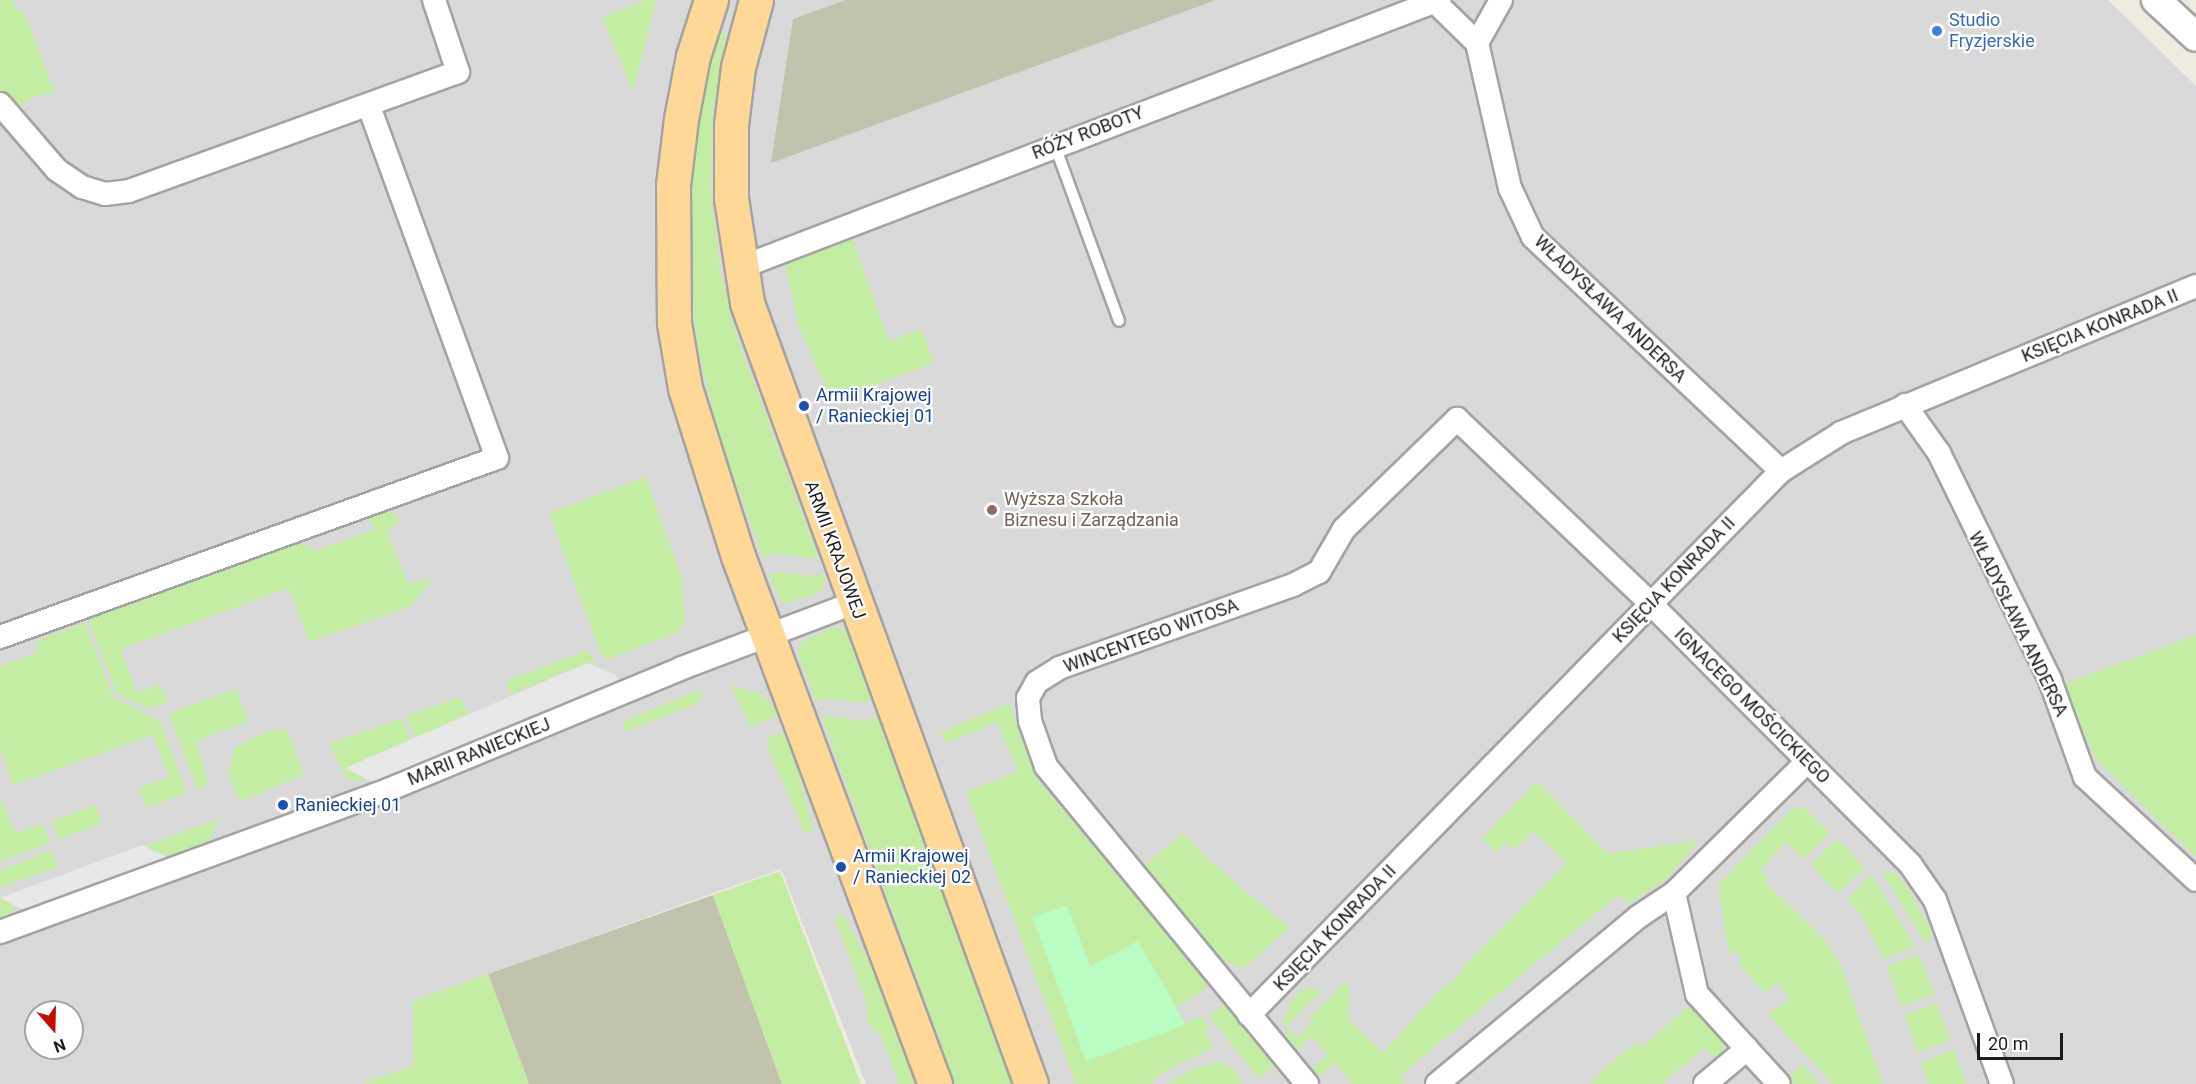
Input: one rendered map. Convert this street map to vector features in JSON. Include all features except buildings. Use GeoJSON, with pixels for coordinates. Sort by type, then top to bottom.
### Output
{"type":"FeatureCollection","features":[{"type":"Feature","properties":{"kind":"main road"},"geometry":{"type":"LineString","coordinates":[[711,0],[693,56],[681,118],[673,184],[674,323],[699,442],[935,1084]]}},
{"type":"Feature","properties":{"kind":"main road","name":"ARMII KRAJOWEJ"},"geometry":{"type":"LineString","coordinates":[[756,0],[738,68],[731,125],[731,198],[753,262],[757,336],[1031,1084]]}},
{"type":"Feature","properties":{"kind":"street"},"geometry":{"type":"LineString","coordinates":[[0,104],[57,170],[82,187],[105,194],[129,191],[458,72],[434,0]]}},
{"type":"Feature","properties":{"kind":"street"},"geometry":{"type":"LineString","coordinates":[[1437,1],[1478,43],[1501,0]]}},
{"type":"Feature","properties":{"kind":"street"},"geometry":{"type":"LineString","coordinates":[[2156,0],[2196,37]]}},
{"type":"Feature","properties":{"kind":"street","name":"RÓŻY ROBOTY"},"geometry":{"type":"LineString","coordinates":[[753,262],[1054,145],[1437,1]]}},
{"type":"Feature","properties":{"kind":"street","name":"WŁADYSŁAWA ANDERSA"},"geometry":{"type":"LineString","coordinates":[[1478,43],[1510,188],[1533,237],[1781,471]]}},
{"type":"Feature","properties":{"kind":"street"},"geometry":{"type":"LineString","coordinates":[[0,637],[497,458],[369,106]]}},
{"type":"Feature","properties":{"kind":"street","name":"KSIĘCIA KONRADA II"},"geometry":{"type":"LineString","coordinates":[[1249,1015],[1781,471],[1841,433],[2196,286]]}},
{"type":"Feature","properties":{"kind":"street","name":"WŁADYSŁAWA ANDERSA"},"geometry":{"type":"LineString","coordinates":[[1905,405],[1939,453],[2050,680],[2085,777],[2196,880]]}},
{"type":"Feature","properties":{"kind":"street","name":"IGNACEGO MOŚCICKIEGO"},"geometry":{"type":"LineString","coordinates":[[1419,454],[1457,419],[1651,604],[1910,864],[1935,900],[2002,1084]]}},
{"type":"Feature","properties":{"kind":"street","name":"WINCENTEGO WITOSA"},"geometry":{"type":"LineString","coordinates":[[1307,1084],[1046,766],[1030,721],[1028,698],[1037,682],[1059,668],[1293,585],[1319,572],[1344,529],[1419,454]]}},
{"type":"Feature","properties":{"kind":"street","name":"MARII RANIECKIEJ"},"geometry":{"type":"LineString","coordinates":[[0,932],[388,790],[769,634],[854,603]]}},
{"type":"Feature","properties":{"kind":"street"},"geometry":{"type":"LineString","coordinates":[[1437,1084],[1638,917],[1674,893],[1807,762]]}},
{"type":"Feature","properties":{"kind":"street"},"geometry":{"type":"LineString","coordinates":[[1674,893],[1697,994],[1779,1084]]}},
{"type":"Feature","properties":{"kind":"street"},"geometry":{"type":"LineString","coordinates":[[1705,1084],[1747,1049]]}},
{"type":"Feature","properties":{"kind":"lane"},"geometry":{"type":"LineString","coordinates":[[1054,145],[1119,321]]}},
{"type":"Feature","properties":{"kind":"shaded area"},"geometry":{"type":"Polygon","coordinates":[[[0,0],[2108,0],[2196,86],[2196,1084],[866,1084],[781,869],[413,1001],[413,1065],[361,1084],[0,1084],[0,0]]]}},
{"type":"Feature","properties":{"kind":"shaded area"},"geometry":{"type":"Polygon","coordinates":[[[846,0],[1216,0],[771,163],[793,19],[846,0]]]}},
{"type":"Feature","properties":{"kind":"shaded area"},"geometry":{"type":"Polygon","coordinates":[[[587,663],[616,675],[623,692],[388,790],[345,768],[587,663]]]}},
{"type":"Feature","properties":{"kind":"shaded area"},"geometry":{"type":"Polygon","coordinates":[[[142,845],[185,866],[40,918],[0,898],[142,845]]]}},
{"type":"Feature","properties":{"kind":"shaded area"},"geometry":{"type":"Polygon","coordinates":[[[713,895],[782,1084],[529,1084],[488,974],[713,895]]]}},
{"type":"Feature","properties":{"kind":"green space"},"geometry":{"type":"Polygon","coordinates":[[[0,0],[13,0],[17,12],[23,10],[55,92],[34,97],[17,108],[0,91],[0,0]]]}},
{"type":"Feature","properties":{"kind":"green space"},"geometry":{"type":"Polygon","coordinates":[[[646,0],[656,0],[633,92],[602,17],[646,0]]]}},
{"type":"Feature","properties":{"kind":"green space"},"geometry":{"type":"Polygon","coordinates":[[[718,31],[726,34],[713,111],[711,192],[720,269],[736,334],[818,556],[810,559],[775,553],[763,558],[718,434],[696,340],[688,261],[691,163],[711,51],[718,31]]]}},
{"type":"Feature","properties":{"kind":"green space"},"geometry":{"type":"Polygon","coordinates":[[[851,235],[889,341],[922,329],[934,363],[832,400],[799,328],[784,261],[851,235]]]}},
{"type":"Feature","properties":{"kind":"green space"},"geometry":{"type":"Polygon","coordinates":[[[646,477],[682,579],[685,623],[676,633],[608,659],[601,655],[549,513],[646,477]]]}},
{"type":"Feature","properties":{"kind":"green space"},"geometry":{"type":"Polygon","coordinates":[[[386,507],[400,521],[387,531],[407,583],[432,579],[410,607],[309,642],[289,588],[121,649],[137,693],[161,684],[168,702],[148,709],[117,694],[86,613],[296,540],[316,551],[377,528],[359,514],[386,507]]]}},
{"type":"Feature","properties":{"kind":"green space"},"geometry":{"type":"Polygon","coordinates":[[[778,572],[812,576],[823,573],[826,583],[818,594],[783,604],[769,575],[778,572]]]}},
{"type":"Feature","properties":{"kind":"green space"},"geometry":{"type":"Polygon","coordinates":[[[85,622],[113,697],[160,721],[187,793],[146,808],[139,788],[169,777],[153,735],[13,785],[0,747],[0,666],[38,652],[35,642],[85,622]]]}},
{"type":"Feature","properties":{"kind":"green space"},"geometry":{"type":"Polygon","coordinates":[[[832,627],[847,631],[871,699],[865,703],[825,698],[816,701],[798,654],[800,643],[832,627]]]}},
{"type":"Feature","properties":{"kind":"green space"},"geometry":{"type":"Polygon","coordinates":[[[2196,635],[2196,857],[2096,759],[2063,684],[2196,635]]]}},
{"type":"Feature","properties":{"kind":"green space"},"geometry":{"type":"Polygon","coordinates":[[[587,650],[596,663],[587,663],[511,694],[506,681],[587,650]]]}},
{"type":"Feature","properties":{"kind":"green space"},"geometry":{"type":"Polygon","coordinates":[[[731,685],[763,695],[781,714],[750,727],[731,685]]]}},
{"type":"Feature","properties":{"kind":"green space"},"geometry":{"type":"Polygon","coordinates":[[[236,689],[248,721],[196,741],[209,785],[197,789],[169,713],[236,689]]]}},
{"type":"Feature","properties":{"kind":"green space"},"geometry":{"type":"Polygon","coordinates":[[[699,690],[704,697],[694,705],[624,732],[623,721],[699,690]]]}},
{"type":"Feature","properties":{"kind":"green space"},"geometry":{"type":"Polygon","coordinates":[[[460,697],[469,713],[416,740],[406,716],[460,697]]]}},
{"type":"Feature","properties":{"kind":"green space"},"geometry":{"type":"Polygon","coordinates":[[[1009,703],[1036,778],[1206,980],[1205,990],[1176,1008],[1138,942],[1090,966],[1067,905],[1033,917],[1086,1061],[1203,1016],[1209,1029],[1204,1032],[1214,1047],[1165,1071],[1150,1084],[1076,1084],[966,792],[1018,771],[997,722],[947,743],[941,732],[1009,703]]]}},
{"type":"Feature","properties":{"kind":"green space"},"geometry":{"type":"Polygon","coordinates":[[[828,716],[866,721],[877,716],[1012,1084],[955,1084],[822,718],[828,716]]]}},
{"type":"Feature","properties":{"kind":"green space"},"geometry":{"type":"Polygon","coordinates":[[[402,718],[411,741],[346,768],[364,778],[364,782],[347,779],[329,744],[402,718]]]}},
{"type":"Feature","properties":{"kind":"green space"},"geometry":{"type":"Polygon","coordinates":[[[287,728],[304,775],[240,801],[228,775],[234,748],[266,732],[287,728]]]}},
{"type":"Feature","properties":{"kind":"green space"},"geometry":{"type":"Polygon","coordinates":[[[788,730],[813,830],[805,834],[766,744],[769,737],[788,730]]]}},
{"type":"Feature","properties":{"kind":"green space"},"geometry":{"type":"Polygon","coordinates":[[[1537,781],[1609,854],[1699,840],[1668,878],[1628,904],[1618,895],[1400,1076],[1406,1084],[1353,1084],[1335,1063],[1319,1077],[1312,1068],[1328,1055],[1312,1037],[1298,1050],[1287,1038],[1284,1019],[1293,998],[1303,989],[1322,990],[1286,1027],[1298,1038],[1312,1023],[1308,1019],[1346,981],[1349,986],[1349,1020],[1383,1053],[1445,984],[1448,986],[1463,970],[1461,968],[1567,863],[1533,831],[1515,849],[1506,842],[1497,852],[1481,839],[1537,781]]]}},
{"type":"Feature","properties":{"kind":"green space"},"geometry":{"type":"Polygon","coordinates":[[[0,797],[16,833],[43,824],[50,843],[0,862],[0,797]]]}},
{"type":"Feature","properties":{"kind":"green space"},"geometry":{"type":"Polygon","coordinates":[[[95,805],[102,824],[59,840],[52,821],[95,805]]]}},
{"type":"Feature","properties":{"kind":"green space"},"geometry":{"type":"Polygon","coordinates":[[[1803,807],[1830,833],[1804,859],[1786,842],[1760,870],[1769,877],[1765,882],[1824,939],[1840,964],[1883,1084],[1833,1084],[1768,1014],[1790,999],[1778,983],[1765,993],[1741,967],[1739,952],[1729,954],[1718,885],[1793,808],[1803,807]]]}},
{"type":"Feature","properties":{"kind":"green space"},"geometry":{"type":"Polygon","coordinates":[[[219,819],[210,839],[191,850],[167,856],[144,846],[219,819]]]}},
{"type":"Feature","properties":{"kind":"green space"},"geometry":{"type":"Polygon","coordinates":[[[1183,833],[1208,859],[1289,928],[1243,969],[1220,958],[1145,865],[1183,833]]]}},
{"type":"Feature","properties":{"kind":"green space"},"geometry":{"type":"Polygon","coordinates":[[[1837,839],[1865,868],[1838,893],[1810,865],[1837,839]]]}},
{"type":"Feature","properties":{"kind":"green space"},"geometry":{"type":"Polygon","coordinates":[[[52,850],[58,867],[0,888],[0,870],[52,850]]]}},
{"type":"Feature","properties":{"kind":"green space"},"geometry":{"type":"Polygon","coordinates":[[[780,871],[861,1084],[782,1084],[713,895],[780,871]]]}},
{"type":"Feature","properties":{"kind":"green space"},"geometry":{"type":"Polygon","coordinates":[[[1882,872],[1896,873],[1906,886],[1932,931],[1926,944],[1882,872]]]}},
{"type":"Feature","properties":{"kind":"green space"},"geometry":{"type":"Polygon","coordinates":[[[1871,874],[1915,946],[1883,959],[1862,915],[1847,900],[1871,874]]]}},
{"type":"Feature","properties":{"kind":"green space"},"geometry":{"type":"Polygon","coordinates":[[[0,898],[13,905],[14,910],[0,918],[0,898]]]}},
{"type":"Feature","properties":{"kind":"green space"},"geometry":{"type":"Polygon","coordinates":[[[1067,905],[1090,966],[1138,941],[1184,1021],[1183,1026],[1086,1061],[1032,917],[1067,905]]]}},
{"type":"Feature","properties":{"kind":"green space"},"geometry":{"type":"Polygon","coordinates":[[[843,915],[879,979],[918,1084],[899,1084],[882,1038],[868,1023],[866,1002],[835,919],[843,915]]]}},
{"type":"Feature","properties":{"kind":"green space"},"geometry":{"type":"Polygon","coordinates":[[[1919,954],[1934,994],[1902,1007],[1886,967],[1919,954]]]}},
{"type":"Feature","properties":{"kind":"green space"},"geometry":{"type":"Polygon","coordinates":[[[488,974],[529,1084],[361,1084],[413,1065],[413,1001],[488,974]]]}},
{"type":"Feature","properties":{"kind":"green space"},"geometry":{"type":"Polygon","coordinates":[[[1225,1003],[1275,1065],[1259,1078],[1209,1016],[1225,1003]]]}},
{"type":"Feature","properties":{"kind":"green space"},"geometry":{"type":"Polygon","coordinates":[[[1937,1003],[1951,1041],[1918,1053],[1904,1015],[1937,1003]]]}},
{"type":"Feature","properties":{"kind":"green space"},"geometry":{"type":"Polygon","coordinates":[[[1691,1004],[1721,1037],[1724,1050],[1719,1063],[1705,1048],[1661,1084],[1588,1084],[1626,1050],[1638,1043],[1642,1047],[1691,1004]]]}},
{"type":"Feature","properties":{"kind":"green space"},"geometry":{"type":"Polygon","coordinates":[[[1954,1050],[1966,1084],[1929,1084],[1921,1063],[1954,1050]]]}},
{"type":"Feature","properties":{"kind":"green space"},"geometry":{"type":"Polygon","coordinates":[[[1218,1062],[1235,1069],[1243,1084],[1166,1084],[1193,1069],[1218,1062]]]}},
{"type":"Feature","properties":{"kind":"green space"},"geometry":{"type":"Polygon","coordinates":[[[1803,1064],[1820,1084],[1796,1084],[1788,1077],[1803,1064]]]}},
{"type":"Feature","properties":{"kind":"place","name":"Studio Fryzjerskie"},"geometry":{"type":"Point","coordinates":[1937,31]}},
{"type":"Feature","properties":{"kind":"place","name":"Armii Krajowej / Ranieckiej 01"},"geometry":{"type":"Point","coordinates":[804,406]}},
{"type":"Feature","properties":{"kind":"place","name":"Wyższa Szkoła Biznesu i Zarządzania"},"geometry":{"type":"Point","coordinates":[992,510]}},
{"type":"Feature","properties":{"kind":"place","name":"Ranieckiej 01"},"geometry":{"type":"Point","coordinates":[283,805]}},
{"type":"Feature","properties":{"kind":"place","name":"Armii Krajowej / Ranieckiej 02"},"geometry":{"type":"Point","coordinates":[841,867]}}]}
